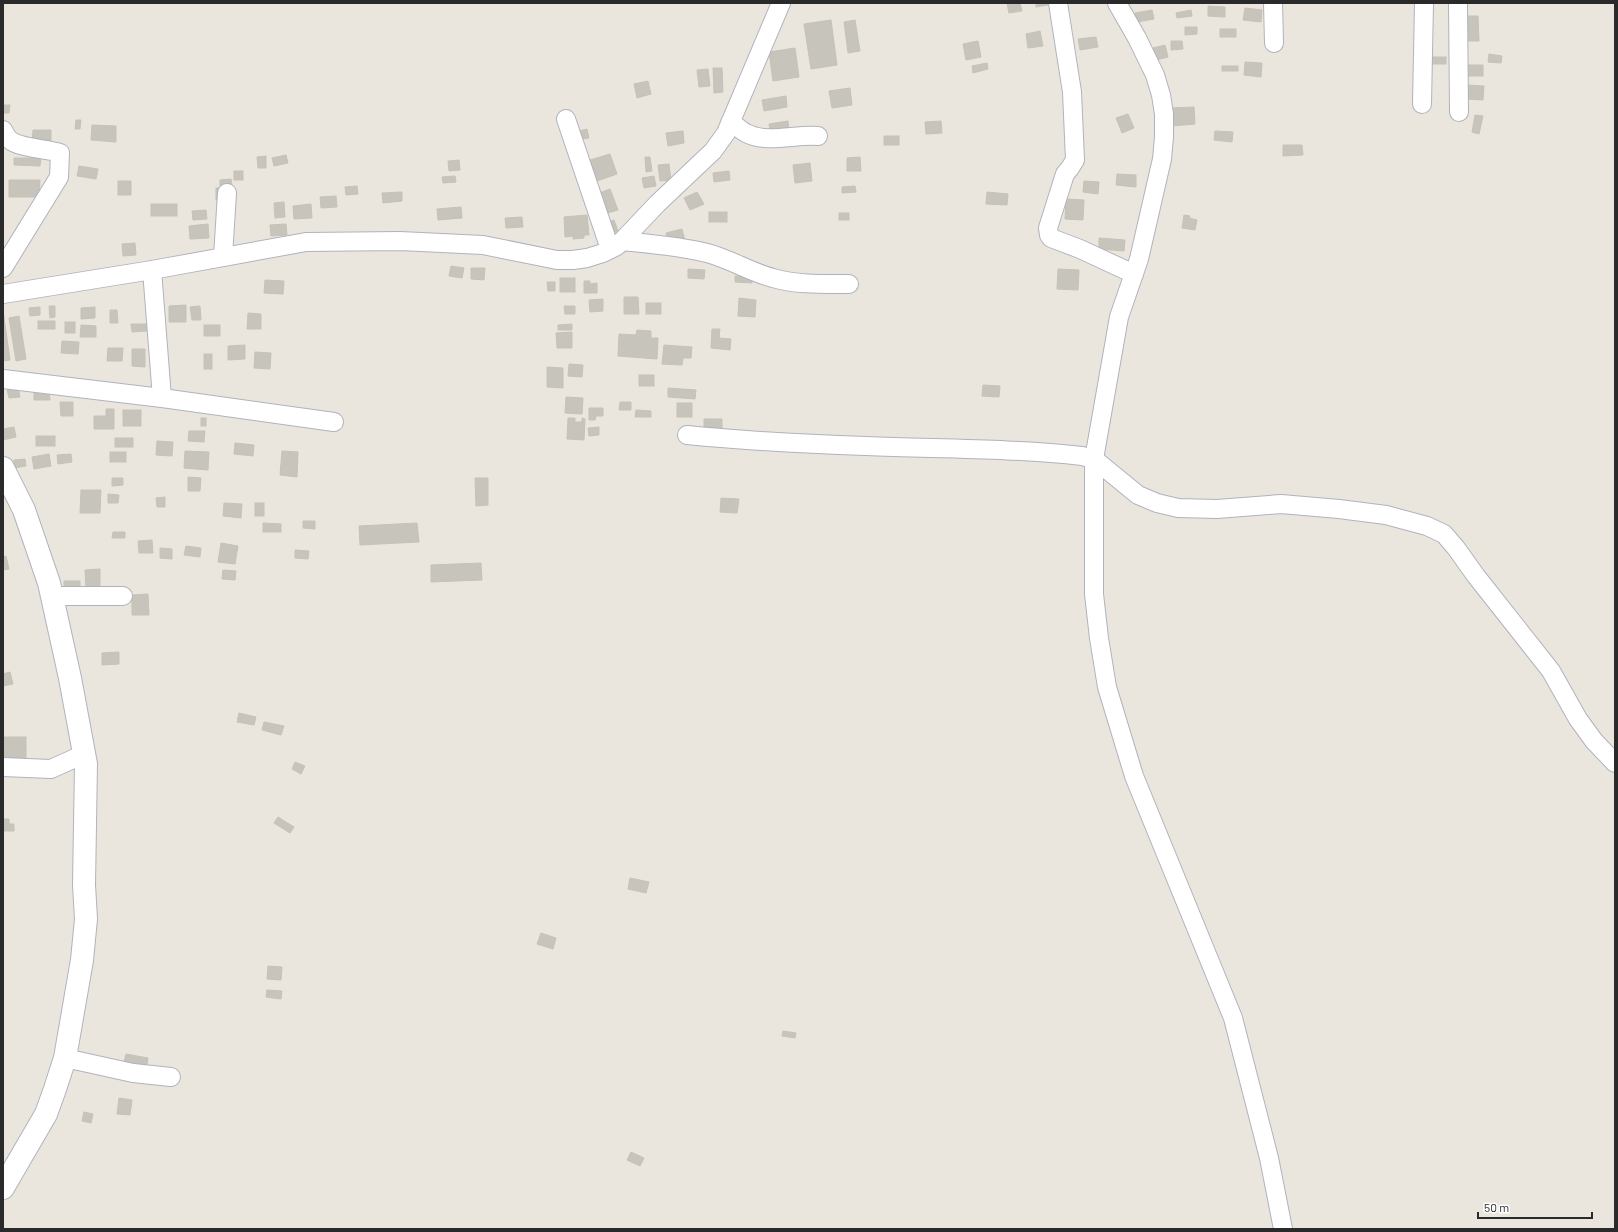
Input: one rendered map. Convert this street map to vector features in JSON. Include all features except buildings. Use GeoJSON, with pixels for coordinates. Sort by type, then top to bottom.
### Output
{"type":"FeatureCollection","features":[{"type":"Feature","properties":{"kind":"street"},"geometry":{"type":"LineString","coordinates":[[3,294],[152,270],[306,242],[400,241],[483,245],[556,260],[587,258],[616,245],[713,151],[726,133],[781,3]]}},
{"type":"Feature","properties":{"kind":"street"},"geometry":{"type":"LineString","coordinates":[[1058,3],[1072,92],[1075,160],[1064,174],[1048,228],[1048,235],[1051,238],[1080,249],[1134,274]]}},
{"type":"Feature","properties":{"kind":"street"},"geometry":{"type":"LineString","coordinates":[[1117,3],[1137,38],[1155,75],[1161,95],[1164,114],[1164,137],[1162,159],[1143,244],[1120,317],[1094,459],[1094,594],[1107,687],[1134,776],[1233,1018],[1269,1158],[1283,1229]]}},
{"type":"Feature","properties":{"kind":"street"},"geometry":{"type":"LineString","coordinates":[[1273,3],[1274,43]]}},
{"type":"Feature","properties":{"kind":"street"},"geometry":{"type":"LineString","coordinates":[[1422,104],[1424,3]]}},
{"type":"Feature","properties":{"kind":"street"},"geometry":{"type":"LineString","coordinates":[[1458,3],[1459,112]]}},
{"type":"Feature","properties":{"kind":"street"},"geometry":{"type":"LineString","coordinates":[[566,120],[616,245]]}},
{"type":"Feature","properties":{"kind":"street"},"geometry":{"type":"LineString","coordinates":[[730,121],[746,133],[759,138],[805,135],[818,136]]}},
{"type":"Feature","properties":{"kind":"street"},"geometry":{"type":"LineString","coordinates":[[3,130],[11,141],[29,147],[52,150],[60,153],[59,177],[3,268]]}},
{"type":"Feature","properties":{"kind":"street"},"geometry":{"type":"LineString","coordinates":[[222,257],[227,193]]}},
{"type":"Feature","properties":{"kind":"street"},"geometry":{"type":"LineString","coordinates":[[616,245],[707,253],[772,278],[795,282],[849,284]]}},
{"type":"Feature","properties":{"kind":"street"},"geometry":{"type":"LineString","coordinates":[[152,270],[162,398]]}},
{"type":"Feature","properties":{"kind":"street"},"geometry":{"type":"LineString","coordinates":[[3,379],[162,398],[334,422]]}},
{"type":"Feature","properties":{"kind":"street"},"geometry":{"type":"LineString","coordinates":[[687,435],[789,443],[965,448],[1067,454],[1094,459],[1138,495],[1157,504],[1178,508],[1209,509],[1281,504],[1386,515],[1427,526],[1444,534],[1456,548],[1476,576],[1551,671],[1578,719],[1594,741],[1615,763]]}},
{"type":"Feature","properties":{"kind":"street"},"geometry":{"type":"LineString","coordinates":[[3,468],[24,510],[49,583],[86,764],[84,884],[86,920],[82,960],[65,1058],[46,1114],[3,1188]]}},
{"type":"Feature","properties":{"kind":"street"},"geometry":{"type":"LineString","coordinates":[[52,596],[123,596]]}},
{"type":"Feature","properties":{"kind":"street"},"geometry":{"type":"LineString","coordinates":[[3,767],[51,769],[84,754]]}},
{"type":"Feature","properties":{"kind":"street"},"geometry":{"type":"LineString","coordinates":[[65,1058],[133,1073],[171,1077]]}}]}
